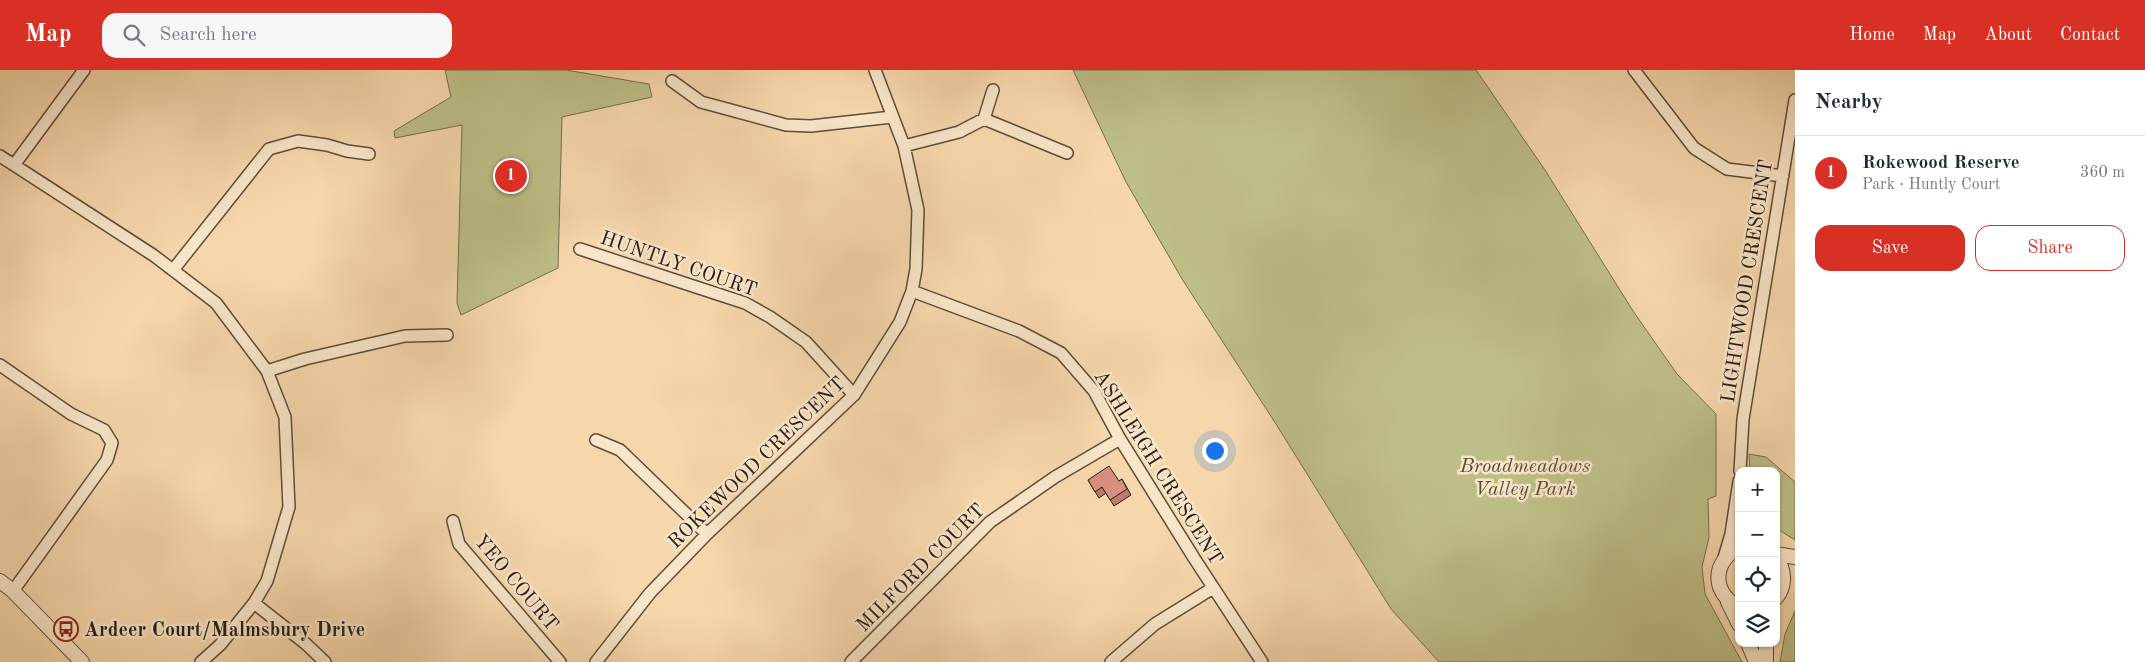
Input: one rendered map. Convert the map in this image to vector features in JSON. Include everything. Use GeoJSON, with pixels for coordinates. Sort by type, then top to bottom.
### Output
{"type":"FeatureCollection","features":[{"type":"Feature","properties":{"kind":"street"},"geometry":{"type":"LineString","coordinates":[[14,165],[84,70]]}},
{"type":"Feature","properties":{"kind":"street","name":"ROKEWOOD CRESCENT"},"geometry":{"type":"LineString","coordinates":[[596,662],[650,593],[707,534],[854,394],[892,337],[912,291],[916,269],[918,210],[904,146],[875,70]]}},
{"type":"Feature","properties":{"kind":"street"},"geometry":{"type":"LineString","coordinates":[[1634,70],[1694,148],[1727,169],[1783,176]]}},
{"type":"Feature","properties":{"kind":"street"},"geometry":{"type":"LineString","coordinates":[[672,81],[701,102],[786,125],[811,126],[892,117]]}},
{"type":"Feature","properties":{"kind":"street"},"geometry":{"type":"LineString","coordinates":[[904,146],[959,132],[984,119],[993,90]]}},
{"type":"Feature","properties":{"kind":"street","name":"LIGHTWOOD CRESCENT"},"geometry":{"type":"LineString","coordinates":[[1740,467],[1743,419],[1795,100]]}},
{"type":"Feature","properties":{"kind":"street"},"geometry":{"type":"LineString","coordinates":[[984,119],[1067,153]]}},
{"type":"Feature","properties":{"kind":"street"},"geometry":{"type":"LineString","coordinates":[[172,270],[269,149],[298,141],[369,154]]}},
{"type":"Feature","properties":{"kind":"street"},"geometry":{"type":"LineString","coordinates":[[0,156],[145,250],[216,303],[267,371],[285,417],[288,506],[267,581],[254,603],[220,645],[202,662]]}},
{"type":"Feature","properties":{"kind":"street","name":"HUNTLY COURT"},"geometry":{"type":"LineString","coordinates":[[580,249],[745,303],[770,317],[806,342],[854,394]]}},
{"type":"Feature","properties":{"kind":"street","name":"ASHLEIGH CRESCENT"},"geometry":{"type":"LineString","coordinates":[[912,291],[1019,331],[1061,353],[1094,391],[1120,439],[1213,588],[1262,662]]}},
{"type":"Feature","properties":{"kind":"street"},"geometry":{"type":"LineString","coordinates":[[267,371],[332,352],[405,336],[447,335]]}},
{"type":"Feature","properties":{"kind":"street"},"geometry":{"type":"LineString","coordinates":[[0,365],[72,414],[104,430],[112,443],[107,460],[13,591]]}},
{"type":"Feature","properties":{"kind":"street","name":"MILFORD COURT"},"geometry":{"type":"LineString","coordinates":[[851,662],[990,522],[1055,477],[1120,439]]}},
{"type":"Feature","properties":{"kind":"street"},"geometry":{"type":"LineString","coordinates":[[596,440],[620,450],[707,534]]}},
{"type":"Feature","properties":{"kind":"street","name":"LIGHTWOOD CRESCENT"},"geometry":{"type":"LineString","coordinates":[[1723,561],[1731,534],[1735,507]]}},
{"type":"Feature","properties":{"kind":"street","name":"YEO COURT"},"geometry":{"type":"LineString","coordinates":[[453,521],[459,544],[560,662]]}},
{"type":"Feature","properties":{"kind":"street"},"geometry":{"type":"LineString","coordinates":[[1733,604],[1722,592],[1718,582],[1719,571],[1723,561],[1730,552],[1735,549]]}},
{"type":"Feature","properties":{"kind":"street"},"geometry":{"type":"LineString","coordinates":[[1780,556],[1795,557]]}},
{"type":"Feature","properties":{"kind":"street"},"geometry":{"type":"LineString","coordinates":[[1780,566],[1783,573],[1783,584],[1780,591]]}},
{"type":"Feature","properties":{"kind":"street"},"geometry":{"type":"LineString","coordinates":[[0,581],[13,591],[76,660]]}},
{"type":"Feature","properties":{"kind":"street"},"geometry":{"type":"LineString","coordinates":[[1780,595],[1795,586]]}},
{"type":"Feature","properties":{"kind":"street"},"geometry":{"type":"LineString","coordinates":[[1111,662],[1155,624],[1213,588]]}},
{"type":"Feature","properties":{"kind":"street"},"geometry":{"type":"LineString","coordinates":[[254,603],[306,644],[325,662]]}},
{"type":"Feature","properties":{"kind":"street"},"geometry":{"type":"LineString","coordinates":[[1750,647],[1756,662]]}},
{"type":"Feature","properties":{"kind":"street"},"geometry":{"type":"LineString","coordinates":[[1766,647],[1766,662]]}},
{"type":"Feature","properties":{"kind":"green space"},"geometry":{"type":"Polygon","coordinates":[[[445,70],[566,70],[649,84],[652,97],[562,117],[558,268],[461,315],[457,303],[462,125],[395,138],[394,131],[451,97],[445,70]]]}},
{"type":"Feature","properties":{"kind":"green space","name":"Broadmeadows Valley Park"},"geometry":{"type":"Polygon","coordinates":[[[1073,70],[1476,70],[1545,170],[1633,311],[1677,374],[1716,414],[1716,496],[1708,499],[1709,537],[1702,567],[1705,594],[1742,662],[1439,662],[1391,609],[1276,424],[1182,279],[1126,182],[1073,70]]]}},
{"type":"Feature","properties":{"kind":"green space"},"geometry":{"type":"Polygon","coordinates":[[[1749,454],[1766,457],[1778,467],[1750,467],[1749,454]]]}},
{"type":"Feature","properties":{"kind":"green space"},"geometry":{"type":"Polygon","coordinates":[[[1780,469],[1795,482],[1795,540],[1780,531],[1780,469]]]}},
{"type":"Feature","properties":{"kind":"green space"},"geometry":{"type":"Polygon","coordinates":[[[1795,611],[1795,662],[1780,662],[1785,634],[1795,611]]]}},
{"type":"Feature","properties":{"kind":"building"},"geometry":{"type":"Polygon","coordinates":[[[1109,466],[1119,481],[1122,479],[1127,489],[1110,500],[1102,487],[1095,492],[1088,480],[1109,466]]]}},
{"type":"Feature","properties":{"kind":"place","name":"Rokewood Reserve"},"geometry":{"type":"Point","coordinates":[511,176]}},
{"type":"Feature","properties":{"kind":"place","name":"Ardeer Court/Malmsbury Drive"},"geometry":{"type":"Point","coordinates":[66,629]}}]}
